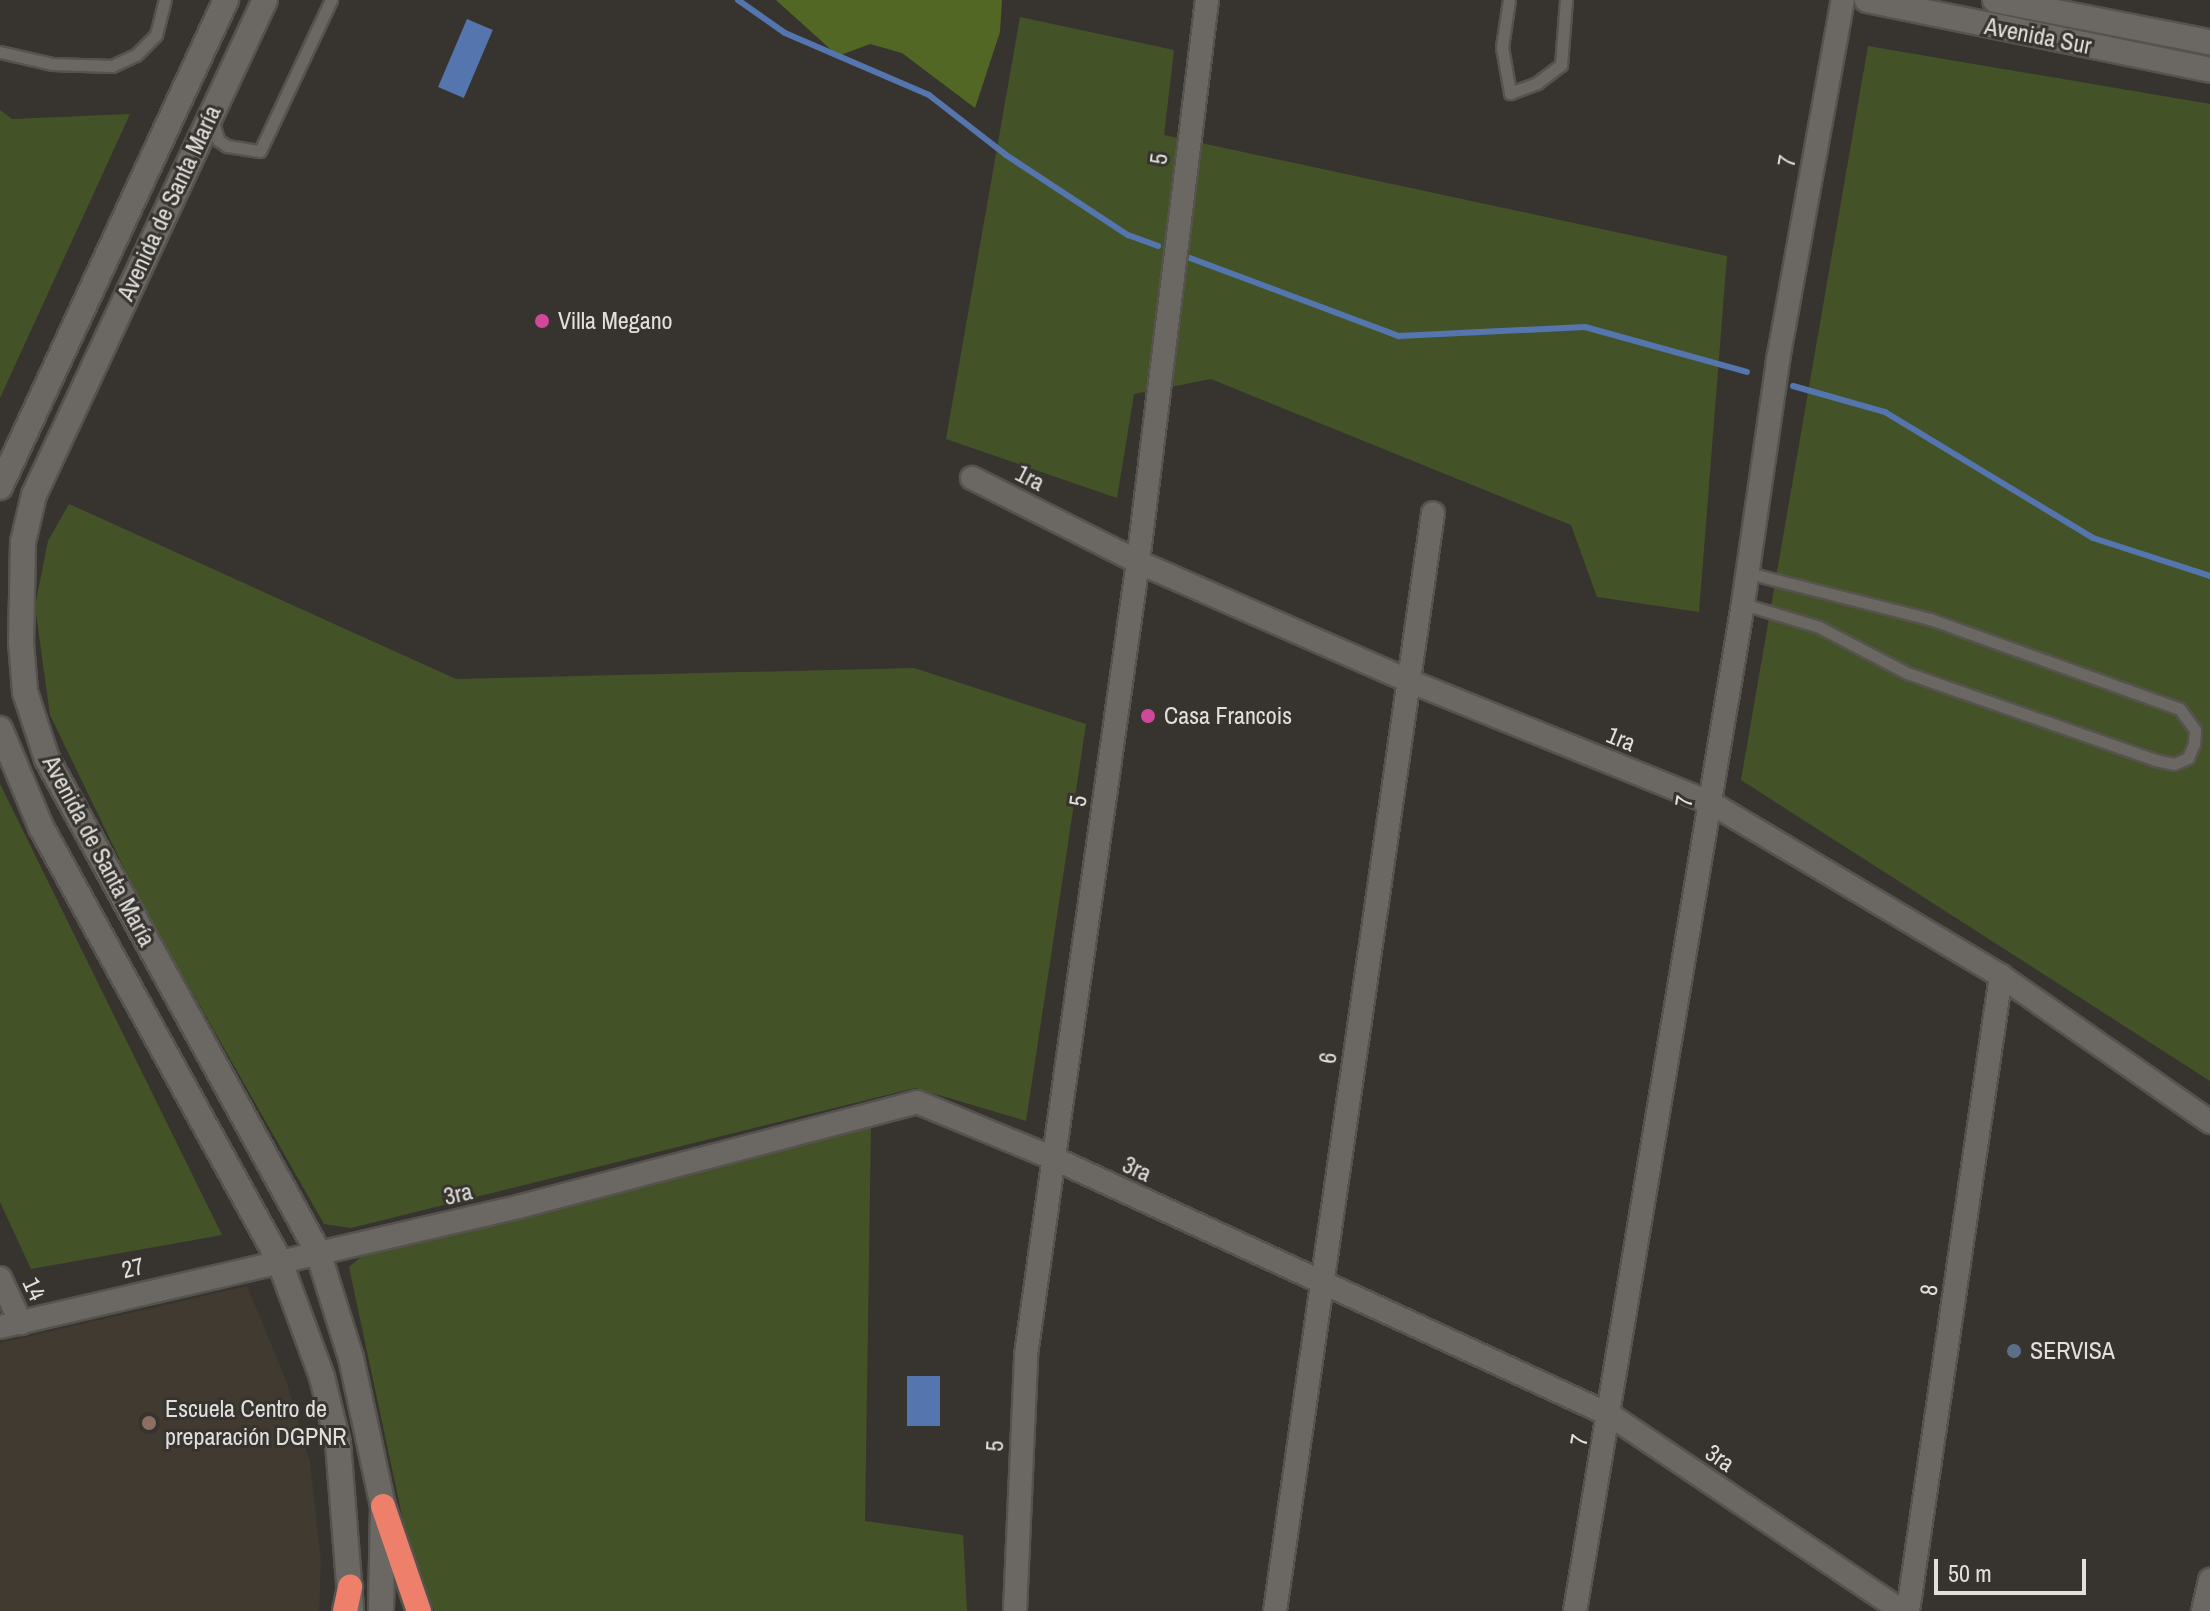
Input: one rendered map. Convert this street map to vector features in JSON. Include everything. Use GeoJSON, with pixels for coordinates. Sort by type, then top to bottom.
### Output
{"type":"FeatureCollection","features":[{"type":"Feature","properties":{"kind":"highway"},"geometry":{"type":"LineString","coordinates":[[383,1506],[419,1611]]}},
{"type":"Feature","properties":{"kind":"street","name":"Avenida de Santa María"},"geometry":{"type":"LineString","coordinates":[[0,487],[226,0]]}},
{"type":"Feature","properties":{"kind":"street","name":"Avenida de Santa María"},"geometry":{"type":"LineString","coordinates":[[265,0],[34,495],[22,555],[21,642],[25,692],[47,759],[318,1252],[351,1358],[383,1506],[381,1611]]}},
{"type":"Feature","properties":{"kind":"street","name":"5"},"geometry":{"type":"LineString","coordinates":[[1015,1611],[1026,1355],[1138,562],[1207,0]]}},
{"type":"Feature","properties":{"kind":"street","name":"7"},"geometry":{"type":"LineString","coordinates":[[1575,1611],[1711,803],[1778,360],[1843,0]]}},
{"type":"Feature","properties":{"kind":"street","name":"Avenida Sur"},"geometry":{"type":"LineString","coordinates":[[1867,0],[2210,70]]}},
{"type":"Feature","properties":{"kind":"street","name":"Avenida Sur"},"geometry":{"type":"LineString","coordinates":[[1995,0],[2210,42]]}},
{"type":"Feature","properties":{"kind":"street","name":"1ra"},"geometry":{"type":"LineString","coordinates":[[972,478],[1138,562],[1409,681],[1711,803],[2001,976],[2210,1122]]}},
{"type":"Feature","properties":{"kind":"street","name":"6"},"geometry":{"type":"LineString","coordinates":[[1275,1611],[1433,513]]}},
{"type":"Feature","properties":{"kind":"street","name":"Avenida de Santa María"},"geometry":{"type":"LineString","coordinates":[[0,729],[41,827],[279,1260],[322,1377],[338,1443],[349,1603]]}},
{"type":"Feature","properties":{"kind":"street","name":"8"},"geometry":{"type":"LineString","coordinates":[[1905,1611],[2001,976]]}},
{"type":"Feature","properties":{"kind":"street","name":"3ra"},"geometry":{"type":"LineString","coordinates":[[279,1260],[518,1207],[917,1102],[1053,1158],[1322,1285],[1610,1415],[1905,1611]]}},
{"type":"Feature","properties":{"kind":"street","name":"27"},"geometry":{"type":"LineString","coordinates":[[10,1325],[279,1260]]}},
{"type":"Feature","properties":{"kind":"street","name":"14"},"geometry":{"type":"LineString","coordinates":[[0,1278],[10,1325]]}},
{"type":"Feature","properties":{"kind":"street"},"geometry":{"type":"LineString","coordinates":[[2203,1611],[2210,1580]]}},
{"type":"Feature","properties":{"kind":"lane"},"geometry":{"type":"LineString","coordinates":[[0,52],[52,64],[112,66],[136,55],[156,35],[165,0]]}},
{"type":"Feature","properties":{"kind":"lane"},"geometry":{"type":"LineString","coordinates":[[217,98],[213,126],[218,140],[260,151],[331,0]]}},
{"type":"Feature","properties":{"kind":"lane"},"geometry":{"type":"LineString","coordinates":[[1509,0],[1502,47],[1510,93],[1537,83],[1561,65],[1566,0]]}},
{"type":"Feature","properties":{"kind":"lane"},"geometry":{"type":"LineString","coordinates":[[1743,604],[1819,627],[1907,673],[2155,760],[2174,764],[2188,758],[2194,744],[2195,730],[2180,709],[1930,619],[1748,573]]}},
{"type":"Feature","properties":{"kind":"shaded area","name":"Escuela Centro de preparación DGPNR"},"geometry":{"type":"Polygon","coordinates":[[[247,1286],[287,1383],[310,1463],[321,1561],[319,1611],[0,1611],[0,1343],[247,1286]]]}},
{"type":"Feature","properties":{"kind":"green space"},"geometry":{"type":"Polygon","coordinates":[[[776,0],[1002,0],[1000,32],[975,108],[902,53],[870,44],[838,56],[776,0]]]}},
{"type":"Feature","properties":{"kind":"green space"},"geometry":{"type":"Polygon","coordinates":[[[1020,17],[1174,50],[1164,135],[1727,256],[1699,612],[1597,597],[1571,525],[1211,379],[1134,394],[1117,498],[946,439],[1020,17]]]}},
{"type":"Feature","properties":{"kind":"green space"},"geometry":{"type":"Polygon","coordinates":[[[1868,46],[2210,104],[2210,1081],[1741,780],[1868,46]]]}},
{"type":"Feature","properties":{"kind":"green space"},"geometry":{"type":"Polygon","coordinates":[[[0,110],[12,119],[130,114],[0,398],[0,110]]]}},
{"type":"Feature","properties":{"kind":"green space"},"geometry":{"type":"Polygon","coordinates":[[[69,504],[456,679],[914,668],[1086,724],[1026,1121],[915,1088],[351,1228],[324,1224],[138,897],[50,715],[35,606],[48,541],[69,504]]]}},
{"type":"Feature","properties":{"kind":"green space"},"geometry":{"type":"Polygon","coordinates":[[[0,784],[222,1235],[31,1269],[0,1202],[0,784]]]}},
{"type":"Feature","properties":{"kind":"green space"},"geometry":{"type":"Polygon","coordinates":[[[871,1124],[865,1521],[963,1535],[967,1611],[434,1611],[404,1525],[349,1267],[361,1257],[871,1124]]]}},
{"type":"Feature","properties":{"kind":"water"},"geometry":{"type":"Polygon","coordinates":[[[467,19],[493,30],[464,98],[438,87],[467,19]]]}},
{"type":"Feature","properties":{"kind":"water"},"geometry":{"type":"Polygon","coordinates":[[[907,1376],[940,1376],[940,1426],[907,1426],[907,1376]]]}},
{"type":"Feature","properties":{"kind":"waterway"},"geometry":{"type":"LineString","coordinates":[[738,0],[785,33],[929,95],[1006,155],[1128,235],[1158,246]]}},
{"type":"Feature","properties":{"kind":"waterway"},"geometry":{"type":"LineString","coordinates":[[1190,258],[1399,336],[1585,327],[1747,372]]}},
{"type":"Feature","properties":{"kind":"waterway"},"geometry":{"type":"LineString","coordinates":[[1793,386],[1885,412],[2093,538],[2210,576]]}},
{"type":"Feature","properties":{"kind":"place","name":"Villa Megano"},"geometry":{"type":"Point","coordinates":[542,321]}},
{"type":"Feature","properties":{"kind":"place","name":"Casa Francois"},"geometry":{"type":"Point","coordinates":[1148,716]}},
{"type":"Feature","properties":{"kind":"place","name":"SERVISA"},"geometry":{"type":"Point","coordinates":[2014,1351]}},
{"type":"Feature","properties":{"kind":"place","name":"Escuela Centro de preparación DGPNR"},"geometry":{"type":"Point","coordinates":[149,1423]}}]}
